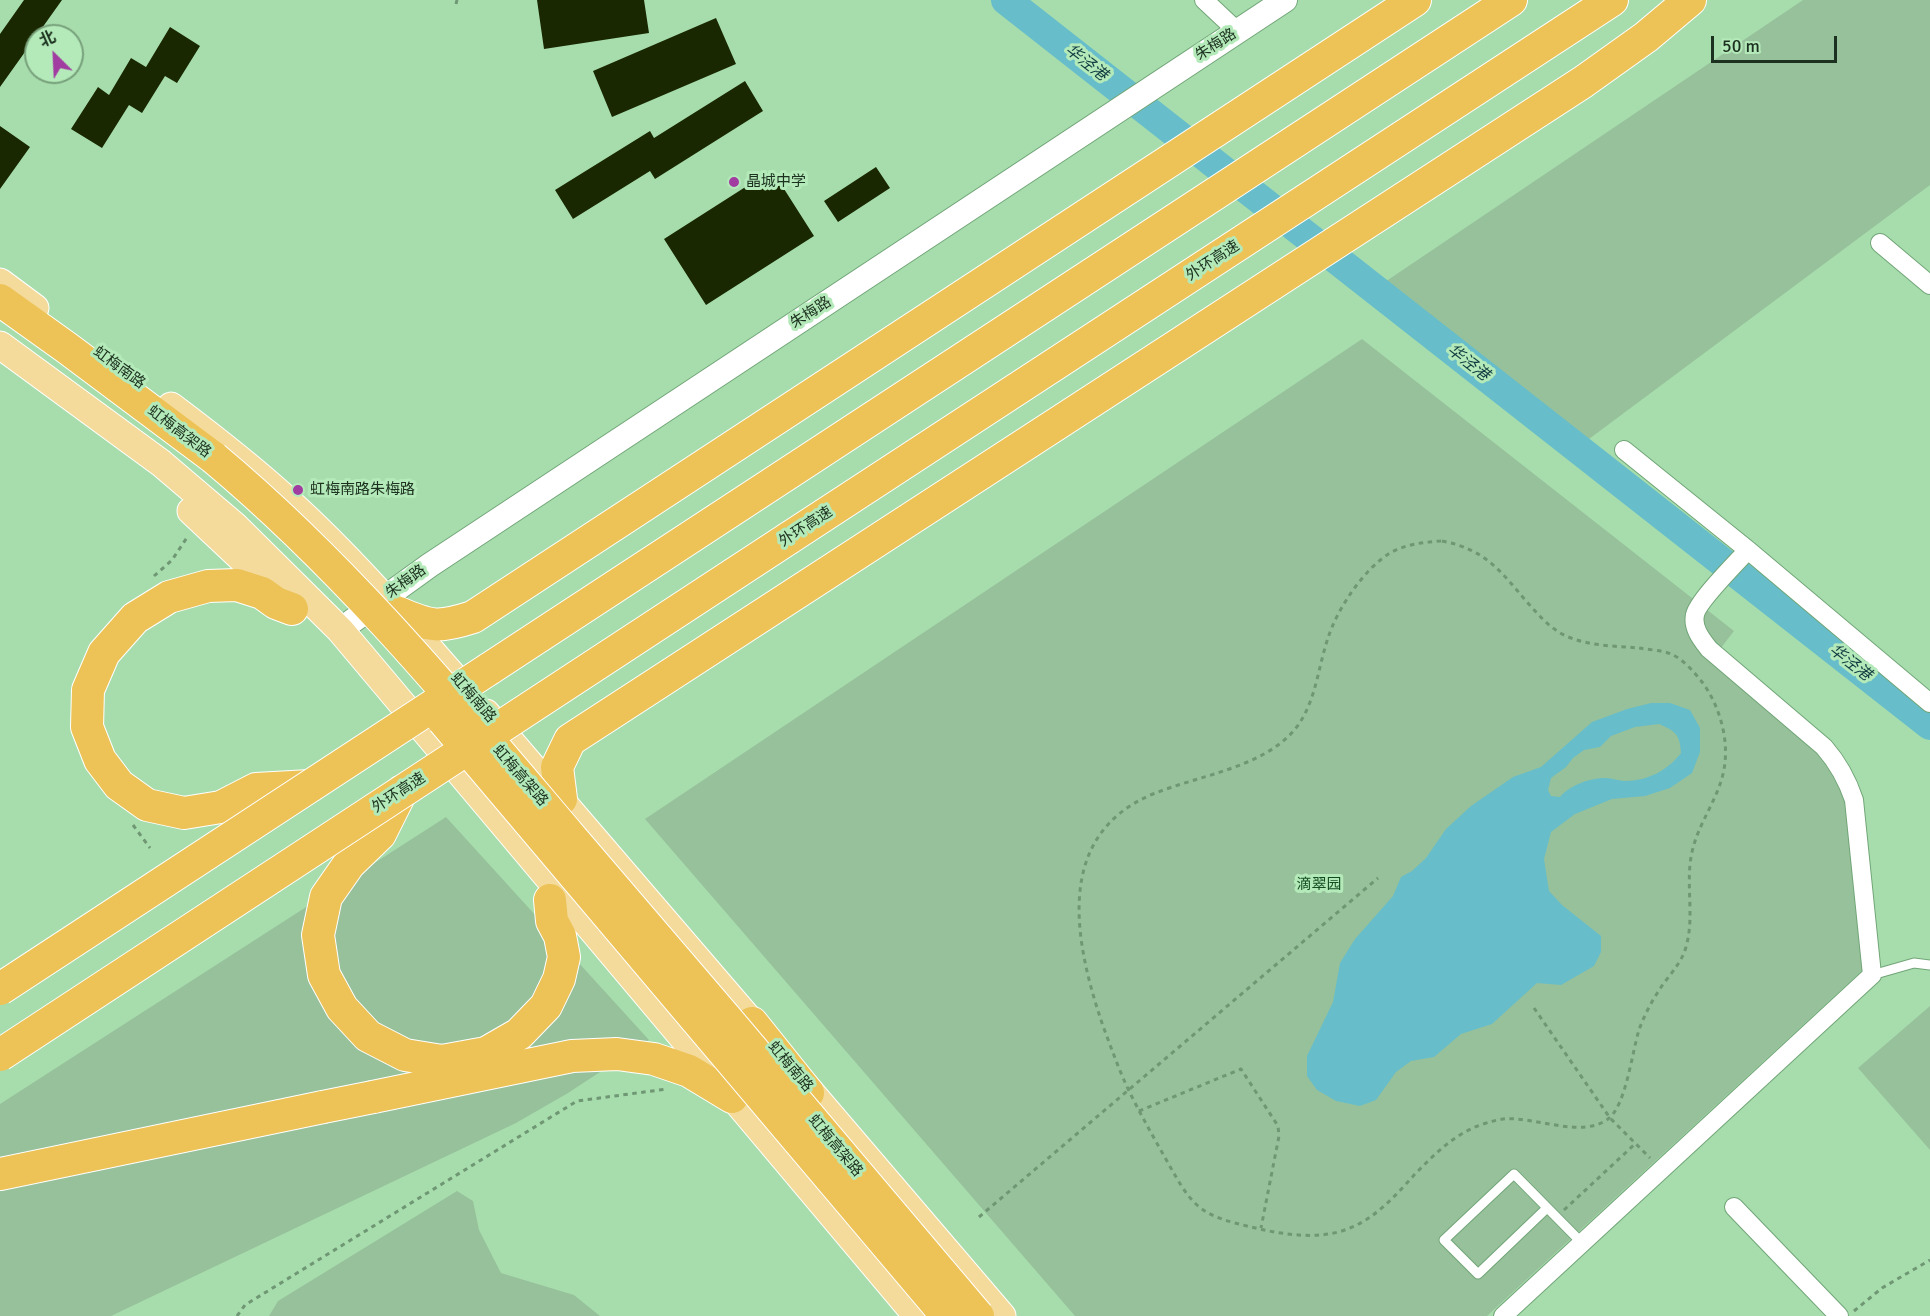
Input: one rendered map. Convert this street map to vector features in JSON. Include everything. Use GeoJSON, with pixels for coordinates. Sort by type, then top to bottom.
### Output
{"type":"FeatureCollection","features":[{"type":"Feature","properties":{"kind":"highway"},"geometry":{"type":"LineString","coordinates":[[392,605],[423,624],[448,625],[473,617],[1415,0]]}},
{"type":"Feature","properties":{"kind":"highway"},"geometry":{"type":"LineString","coordinates":[[0,989],[1511,0]]}},
{"type":"Feature","properties":{"kind":"highway","name":"外环高速"},"geometry":{"type":"LineString","coordinates":[[0,1055],[1612,0]]}},
{"type":"Feature","properties":{"kind":"highway"},"geometry":{"type":"LineString","coordinates":[[561,799],[557,767],[570,740],[1591,76],[1646,37],[1690,0]]}},
{"type":"Feature","properties":{"kind":"highway","name":"虹梅高架路"},"geometry":{"type":"LineString","coordinates":[[0,300],[205,451],[250,488],[397,634],[978,1316]]}},
{"type":"Feature","properties":{"kind":"highway","name":"虹梅高架路"},"geometry":{"type":"LineString","coordinates":[[1,338],[130,416],[227,494],[265,528],[383,649],[948,1316]]}},
{"type":"Feature","properties":{"kind":"highway"},"geometry":{"type":"LineString","coordinates":[[292,609],[276,603],[262,593],[237,585],[208,586],[169,597],[135,618],[104,652],[88,690],[87,727],[100,760],[119,785],[147,805],[184,813],[221,807],[256,789],[310,786]]}},
{"type":"Feature","properties":{"kind":"highway"},"geometry":{"type":"LineString","coordinates":[[401,792],[380,834],[349,864],[326,897],[318,935],[324,975],[342,1008],[368,1036],[405,1055],[442,1061],[486,1053],[519,1034],[546,1006],[559,979],[564,957],[560,936],[552,921],[550,900]]}},
{"type":"Feature","properties":{"kind":"highway"},"geometry":{"type":"LineString","coordinates":[[753,1023],[991,1316]]}},
{"type":"Feature","properties":{"kind":"highway"},"geometry":{"type":"LineString","coordinates":[[0,1174],[572,1056],[617,1054],[654,1059],[689,1071],[732,1097]]}},
{"type":"Feature","properties":{"kind":"main road","name":"虹梅南路"},"geometry":{"type":"LineString","coordinates":[[0,282],[223,445],[289,501],[392,605],[561,799],[1002,1316]]}},
{"type":"Feature","properties":{"kind":"main road"},"geometry":{"type":"LineString","coordinates":[[1,338],[14,375],[155,479],[228,546],[332,649],[659,1026],[680,1046],[697,1056]]}},
{"type":"Feature","properties":{"kind":"main road"},"geometry":{"type":"LineString","coordinates":[[1,338],[161,463],[235,526],[340,630],[917,1316]]}},
{"type":"Feature","properties":{"kind":"street"},"geometry":{"type":"LineString","coordinates":[[1204,0],[1237,31]]}},
{"type":"Feature","properties":{"kind":"street","name":"朱梅路"},"geometry":{"type":"LineString","coordinates":[[340,630],[392,605],[440,558],[1285,0]]}},
{"type":"Feature","properties":{"kind":"street"},"geometry":{"type":"LineString","coordinates":[[1880,243],[1930,285]]}},
{"type":"Feature","properties":{"kind":"street"},"geometry":{"type":"LineString","coordinates":[[1624,450],[1748,550],[1930,703]]}},
{"type":"Feature","properties":{"kind":"street"},"geometry":{"type":"LineString","coordinates":[[1503,1316],[1872,975],[1854,800],[1847,780],[1837,762],[1824,747],[1708,649],[1697,631],[1695,615],[1706,596],[1748,550]]}},
{"type":"Feature","properties":{"kind":"street"},"geometry":{"type":"LineString","coordinates":[[1734,1207],[1839,1316]]}},
{"type":"Feature","properties":{"kind":"lane"},"geometry":{"type":"LineString","coordinates":[[1872,975],[1914,963],[1930,965]]}},
{"type":"Feature","properties":{"kind":"lane"},"geometry":{"type":"LineString","coordinates":[[1547,1208],[1478,1274],[1444,1240],[1514,1174],[1582,1243]]}},
{"type":"Feature","properties":{"kind":"path"},"geometry":{"type":"LineString","coordinates":[[1425,542],[1459,544],[1481,555],[1503,573],[1549,626],[1567,636],[1588,642],[1672,654],[1691,669],[1706,686],[1724,732],[1726,757],[1721,783],[1696,835],[1691,854],[1688,877],[1689,930],[1686,950],[1680,963],[1660,988],[1649,1007],[1640,1028],[1621,1100],[1610,1118],[1591,1127],[1503,1119],[1482,1124],[1458,1135],[1441,1147],[1397,1193],[1370,1217],[1348,1230],[1301,1236],[1216,1218],[1197,1204],[1183,1188],[1129,1090],[1119,1070],[1097,1007],[1079,936],[1078,902],[1087,859],[1097,840],[1111,822],[1131,805],[1154,793],[1254,758],[1277,747],[1293,732],[1304,718],[1311,701],[1329,634],[1354,589],[1387,555],[1407,546],[1425,542]]}},
{"type":"Feature","properties":{"kind":"path"},"geometry":{"type":"LineString","coordinates":[[979,1217],[1378,878]]}},
{"type":"Feature","properties":{"kind":"path"},"geometry":{"type":"LineString","coordinates":[[1534,1008],[1610,1118],[1661,1171]]}},
{"type":"Feature","properties":{"kind":"path"},"geometry":{"type":"LineString","coordinates":[[1139,1111],[1241,1069],[1278,1126],[1279,1136],[1261,1228]]}},
{"type":"Feature","properties":{"kind":"path"},"geometry":{"type":"LineString","coordinates":[[237,1316],[245,1305],[577,1101],[676,1088]]}},
{"type":"Feature","properties":{"kind":"path"},"geometry":{"type":"LineString","coordinates":[[1557,1218],[1635,1143]]}},
{"type":"Feature","properties":{"kind":"path"},"geometry":{"type":"LineString","coordinates":[[1848,1316],[1882,1288],[1930,1260]]}},
{"type":"Feature","properties":{"kind":"green space"},"geometry":{"type":"Polygon","coordinates":[[[1803,0],[1930,0],[1930,185],[1585,442],[1376,288],[1803,0]]]}},
{"type":"Feature","properties":{"kind":"green space","name":"滴翠园"},"geometry":{"type":"Polygon","coordinates":[[[1362,339],[1734,631],[1714,657],[1831,758],[1848,798],[1867,966],[1487,1316],[1075,1316],[645,819],[1362,339]]]}},
{"type":"Feature","properties":{"kind":"green space"},"geometry":{"type":"Polygon","coordinates":[[[446,817],[649,1040],[568,1093],[516,1123],[111,1316],[0,1316],[0,1104],[446,817]]]}},
{"type":"Feature","properties":{"kind":"green space"},"geometry":{"type":"Polygon","coordinates":[[[1930,1006],[1930,1150],[1858,1068],[1930,1006]]]}},
{"type":"Feature","properties":{"kind":"green space"},"geometry":{"type":"Polygon","coordinates":[[[457,1191],[473,1201],[479,1230],[501,1273],[574,1295],[600,1316],[269,1316],[278,1301],[457,1191]]]}},
{"type":"Feature","properties":{"kind":"water"},"geometry":{"type":"Polygon","coordinates":[[[1651,703],[1670,703],[1690,710],[1700,728],[1700,752],[1692,773],[1670,788],[1645,796],[1612,799],[1575,814],[1551,832],[1544,859],[1549,891],[1562,905],[1601,936],[1601,952],[1594,966],[1561,985],[1537,983],[1492,1024],[1461,1034],[1434,1057],[1411,1061],[1396,1072],[1376,1100],[1360,1106],[1336,1101],[1317,1090],[1307,1076],[1307,1056],[1333,1002],[1340,963],[1355,939],[1393,896],[1401,877],[1412,871],[1426,858],[1446,829],[1471,806],[1513,777],[1541,767],[1592,722],[1651,703]],[[1659,724],[1635,727],[1611,736],[1600,747],[1584,750],[1551,778],[1548,790],[1551,796],[1560,797],[1575,786],[1593,779],[1606,778],[1623,781],[1642,779],[1670,765],[1681,753],[1678,737],[1673,731],[1659,724]]]}},
{"type":"Feature","properties":{"kind":"building"},"geometry":{"type":"Polygon","coordinates":[[[24,0],[62,0],[45,24],[24,24],[24,53],[0,87],[0,34],[24,0]]]}},
{"type":"Feature","properties":{"kind":"building"},"geometry":{"type":"Polygon","coordinates":[[[537,0],[644,0],[649,33],[544,49],[537,0]]]}},
{"type":"Feature","properties":{"kind":"building"},"geometry":{"type":"Polygon","coordinates":[[[716,18],[736,64],[612,117],[593,71],[716,18]]]}},
{"type":"Feature","properties":{"kind":"building"},"geometry":{"type":"Polygon","coordinates":[[[170,27],[200,46],[177,83],[165,76],[142,113],[129,105],[102,148],[71,129],[98,87],[109,95],[131,58],[146,67],[170,27]]]}},
{"type":"Feature","properties":{"kind":"building"},"geometry":{"type":"Polygon","coordinates":[[[745,81],[763,111],[655,179],[650,171],[573,219],[555,190],[650,131],[654,138],[745,81]]]}},
{"type":"Feature","properties":{"kind":"building"},"geometry":{"type":"Polygon","coordinates":[[[0,126],[30,147],[0,189],[0,126]]]}},
{"type":"Feature","properties":{"kind":"building"},"geometry":{"type":"Polygon","coordinates":[[[876,167],[890,188],[838,222],[824,201],[876,167]]]}},
{"type":"Feature","properties":{"kind":"building"},"geometry":{"type":"Polygon","coordinates":[[[772,170],[814,236],[706,305],[664,239],[772,170]]]}},
{"type":"Feature","properties":{"kind":"waterway","name":"华泾港"},"geometry":{"type":"LineString","coordinates":[[1006,0],[1930,725]]}},
{"type":"Feature","properties":{"kind":"place","name":"晶城中学"},"geometry":{"type":"Point","coordinates":[734,182]}},
{"type":"Feature","properties":{"kind":"place","name":"虹梅南路朱梅路"},"geometry":{"type":"Point","coordinates":[298,490]}}]}
